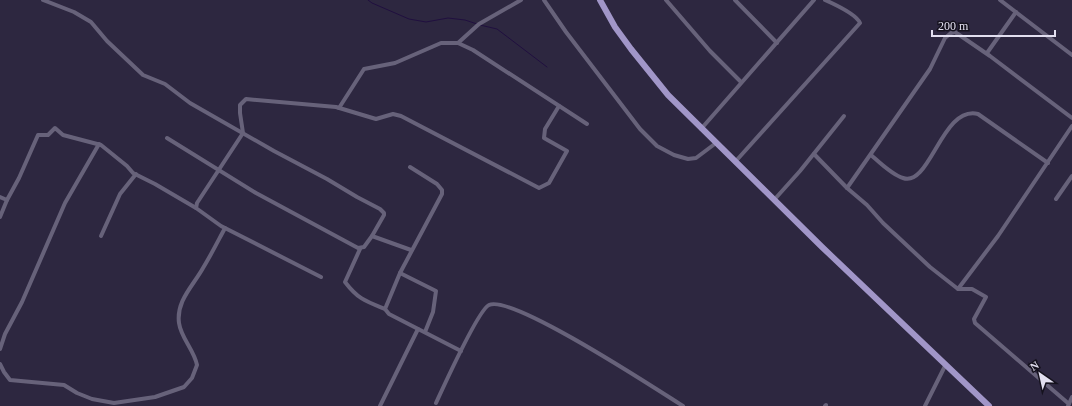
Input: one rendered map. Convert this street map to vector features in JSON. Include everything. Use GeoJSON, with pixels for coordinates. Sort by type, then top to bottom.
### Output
{"type":"FeatureCollection","features":[{"type":"Feature","properties":{"kind":"main road"},"geometry":{"type":"LineString","coordinates":[[600,0],[616,27],[649,74],[701,129],[989,406]]}},
{"type":"Feature","properties":{"kind":"street"},"geometry":{"type":"LineString","coordinates":[[43,0],[74,12],[91,22],[107,42],[144,75],[165,84],[190,103],[380,209],[384,213],[384,216],[372,236],[364,247],[360,249],[345,282],[354,294],[364,300],[385,309],[389,314],[461,351]]}},
{"type":"Feature","properties":{"kind":"street"},"geometry":{"type":"LineString","coordinates":[[458,43],[479,24],[520,0]]}},
{"type":"Feature","properties":{"kind":"street"},"geometry":{"type":"LineString","coordinates":[[544,0],[566,32],[640,129],[657,146],[674,155],[688,159],[696,158],[716,143]]}},
{"type":"Feature","properties":{"kind":"street"},"geometry":{"type":"LineString","coordinates":[[666,0],[710,51],[741,82]]}},
{"type":"Feature","properties":{"kind":"street"},"geometry":{"type":"LineString","coordinates":[[735,0],[777,44]]}},
{"type":"Feature","properties":{"kind":"street"},"geometry":{"type":"LineString","coordinates":[[701,129],[814,0]]}},
{"type":"Feature","properties":{"kind":"street"},"geometry":{"type":"LineString","coordinates":[[735,162],[860,23],[845,10],[826,0]]}},
{"type":"Feature","properties":{"kind":"street"},"geometry":{"type":"LineString","coordinates":[[1000,0],[1072,55]]}},
{"type":"Feature","properties":{"kind":"street"},"geometry":{"type":"LineString","coordinates":[[987,53],[1016,12]]}},
{"type":"Feature","properties":{"kind":"street"},"geometry":{"type":"LineString","coordinates":[[847,188],[930,69],[948,35],[955,32],[987,53],[1072,118]]}},
{"type":"Feature","properties":{"kind":"street"},"geometry":{"type":"LineString","coordinates":[[340,108],[364,69],[395,63],[441,43],[458,43],[473,50],[586,124]]}},
{"type":"Feature","properties":{"kind":"street"},"geometry":{"type":"LineString","coordinates":[[196,208],[197,203],[243,133],[240,105],[246,99],[340,108],[376,119],[393,114],[401,116],[540,188],[549,183],[567,151],[544,138],[545,129],[559,106]]}},
{"type":"Feature","properties":{"kind":"street"},"geometry":{"type":"LineString","coordinates":[[871,155],[902,178],[913,179],[918,175],[932,156],[941,139],[956,120],[962,116],[973,113],[978,114],[1048,163]]}},
{"type":"Feature","properties":{"kind":"street"},"geometry":{"type":"LineString","coordinates":[[774,200],[814,154],[844,116]]}},
{"type":"Feature","properties":{"kind":"street"},"geometry":{"type":"LineString","coordinates":[[958,289],[998,236],[1072,126]]}},
{"type":"Feature","properties":{"kind":"street"},"geometry":{"type":"LineString","coordinates":[[0,217],[38,135],[48,135],[55,128],[63,135],[99,144],[127,166],[132,173],[196,208],[225,228],[321,277]]}},
{"type":"Feature","properties":{"kind":"street"},"geometry":{"type":"LineString","coordinates":[[167,138],[218,171],[256,193],[360,249]]}},
{"type":"Feature","properties":{"kind":"street"},"geometry":{"type":"LineString","coordinates":[[0,349],[5,334],[22,302],[65,203],[99,144]]}},
{"type":"Feature","properties":{"kind":"street"},"geometry":{"type":"LineString","coordinates":[[814,154],[847,188],[867,205],[883,223],[930,267],[958,289],[972,289],[986,297],[974,319],[975,323],[1069,405],[1072,397]]}},
{"type":"Feature","properties":{"kind":"street"},"geometry":{"type":"LineString","coordinates":[[385,309],[411,250],[442,194],[442,190],[437,184],[410,167]]}},
{"type":"Feature","properties":{"kind":"street"},"geometry":{"type":"LineString","coordinates":[[101,236],[120,194],[136,174]]}},
{"type":"Feature","properties":{"kind":"street"},"geometry":{"type":"LineString","coordinates":[[1056,199],[1072,176]]}},
{"type":"Feature","properties":{"kind":"street"},"geometry":{"type":"LineString","coordinates":[[0,197],[7,200]]}},
{"type":"Feature","properties":{"kind":"street"},"geometry":{"type":"LineString","coordinates":[[0,364],[10,380],[64,385],[92,399],[114,403],[155,397],[184,387],[192,378],[196,365],[181,331],[178,314],[186,293],[203,269],[225,228]]}},
{"type":"Feature","properties":{"kind":"street"},"geometry":{"type":"LineString","coordinates":[[372,236],[411,250]]}},
{"type":"Feature","properties":{"kind":"street"},"geometry":{"type":"LineString","coordinates":[[400,273],[436,291],[435,302],[424,332]]}},
{"type":"Feature","properties":{"kind":"street"},"geometry":{"type":"LineString","coordinates":[[436,403],[483,310],[488,305],[494,303],[520,311],[556,329],[680,405]]}},
{"type":"Feature","properties":{"kind":"street"},"geometry":{"type":"LineString","coordinates":[[380,406],[418,329]]}},
{"type":"Feature","properties":{"kind":"street"},"geometry":{"type":"LineString","coordinates":[[925,406],[946,364]]}},
{"type":"Feature","properties":{"kind":"waterway"},"geometry":{"type":"LineString","coordinates":[[368,0],[409,19],[426,22],[448,18],[465,20],[477,24]]}},
{"type":"Feature","properties":{"kind":"waterway"},"geometry":{"type":"LineString","coordinates":[[480,25],[497,29],[547,67]]}}]}
